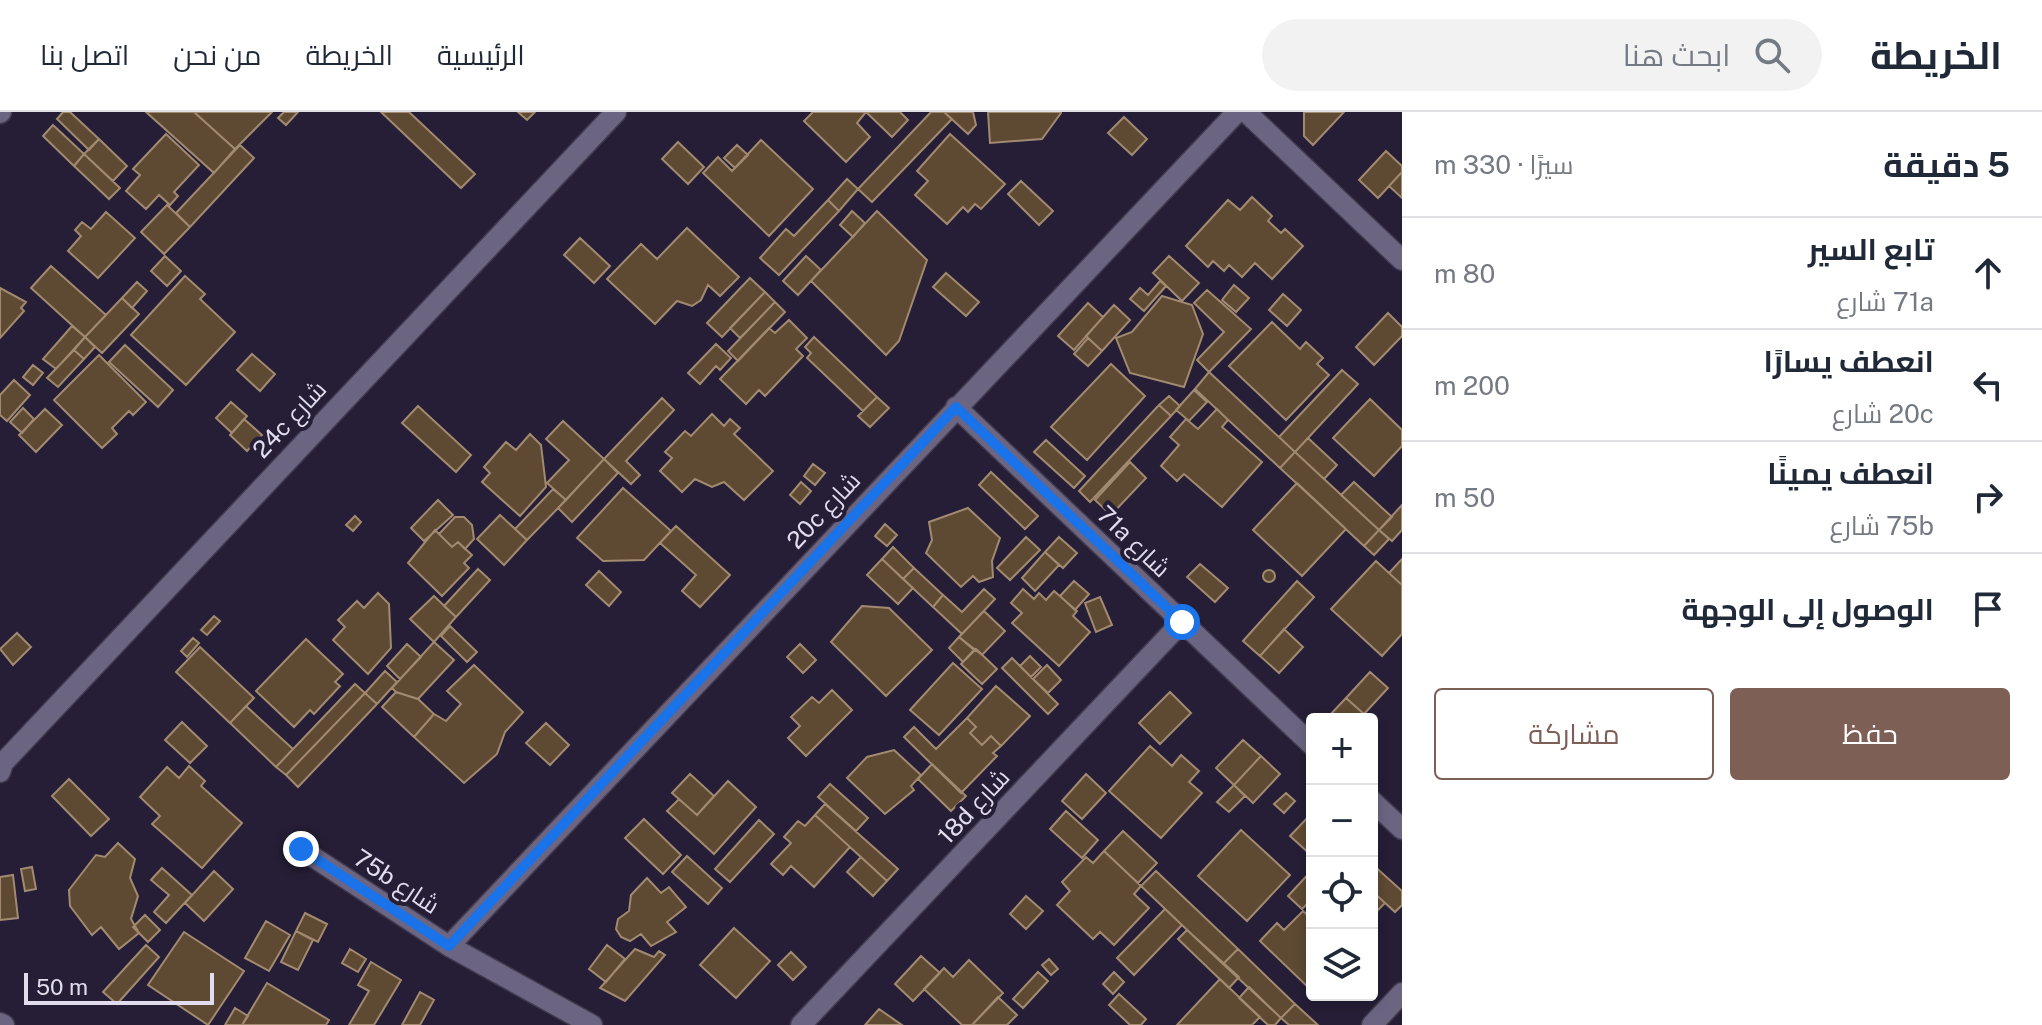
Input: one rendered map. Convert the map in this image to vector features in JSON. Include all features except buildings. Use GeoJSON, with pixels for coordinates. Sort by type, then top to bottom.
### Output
{"type":"FeatureCollection","features":[{"type":"Feature","properties":{"kind":"street","name":"24c شارع"},"geometry":{"type":"LineString","coordinates":[[1,766],[616,112]]}},
{"type":"Feature","properties":{"kind":"street","name":"20c شارع"},"geometry":{"type":"LineString","coordinates":[[449,946],[1237,112]]}},
{"type":"Feature","properties":{"kind":"street"},"geometry":{"type":"LineString","coordinates":[[1246,112],[1402,260]]}},
{"type":"Feature","properties":{"kind":"street","name":"71a شارع"},"geometry":{"type":"LineString","coordinates":[[956,407],[1306,739]]}},
{"type":"Feature","properties":{"kind":"street","name":"18d شارع"},"geometry":{"type":"LineString","coordinates":[[801,1025],[1182,622]]}},
{"type":"Feature","properties":{"kind":"street"},"geometry":{"type":"LineString","coordinates":[[1378,807],[1402,829]]}},
{"type":"Feature","properties":{"kind":"street","name":"75b شارع"},"geometry":{"type":"LineString","coordinates":[[301,849],[449,946],[592,1025]]}},
{"type":"Feature","properties":{"kind":"street"},"geometry":{"type":"LineString","coordinates":[[1372,1025],[1402,993]]}},
{"type":"Feature","properties":{"kind":"route"},"geometry":{"type":"LineString","coordinates":[[301,849],[449,946],[956,407],[1182,622]]}}]}
